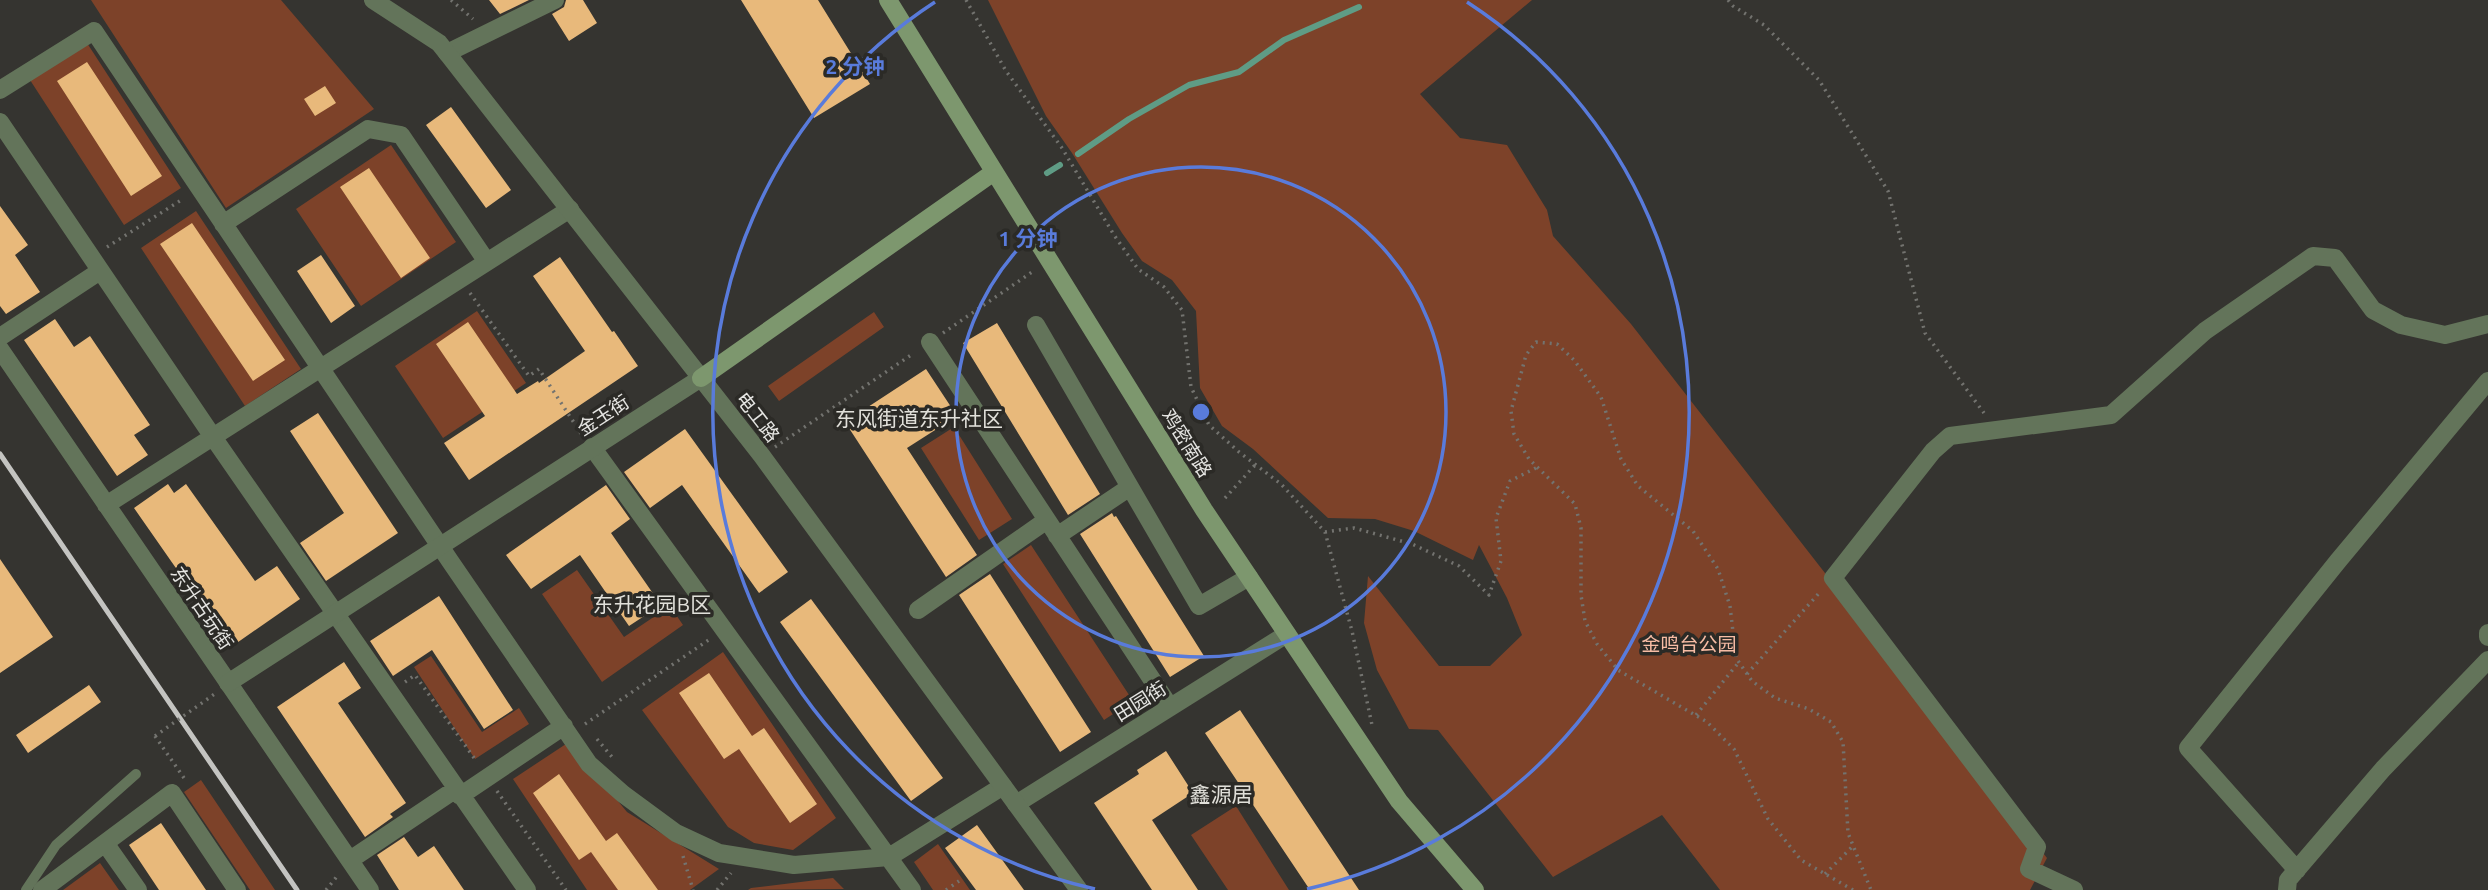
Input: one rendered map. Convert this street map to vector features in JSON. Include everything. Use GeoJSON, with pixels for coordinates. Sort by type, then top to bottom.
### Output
{"type":"FeatureCollection","features":[{"type":"Feature","properties":{"kind":"main road","name":"鸡密南路"},"geometry":{"type":"LineString","coordinates":[[888,0],[1204,510],[1399,801],[1475,890]]}},
{"type":"Feature","properties":{"kind":"main road","name":"金玉街"},"geometry":{"type":"LineString","coordinates":[[701,378],[994,173]]}},
{"type":"Feature","properties":{"kind":"street","name":"电工路"},"geometry":{"type":"LineString","coordinates":[[373,0],[439,43],[447,53],[762,456],[1079,890]]}},
{"type":"Feature","properties":{"kind":"street"},"geometry":{"type":"LineString","coordinates":[[447,53],[555,0]]}},
{"type":"Feature","properties":{"kind":"street"},"geometry":{"type":"LineString","coordinates":[[0,90],[94,30],[589,764],[623,794],[676,833],[719,853],[794,864],[889,858],[1003,786]]}},
{"type":"Feature","properties":{"kind":"street"},"geometry":{"type":"LineString","coordinates":[[0,122],[213,437],[527,890]]}},
{"type":"Feature","properties":{"kind":"street"},"geometry":{"type":"LineString","coordinates":[[223,224],[368,129],[388,131],[401,135],[487,262]]}},
{"type":"Feature","properties":{"kind":"street"},"geometry":{"type":"LineString","coordinates":[[106,505],[570,209]]}},
{"type":"Feature","properties":{"kind":"street"},"geometry":{"type":"LineString","coordinates":[[2074,890],[2029,869],[2036,847],[1833,578],[1933,451],[1950,436],[2111,415],[2205,331],[2313,256],[2335,258],[2373,310],[2401,325],[2445,335],[2488,324]]}},
{"type":"Feature","properties":{"kind":"street"},"geometry":{"type":"LineString","coordinates":[[0,337],[95,264]]}},
{"type":"Feature","properties":{"kind":"street"},"geometry":{"type":"LineString","coordinates":[[1036,325],[1199,606],[1249,577]]}},
{"type":"Feature","properties":{"kind":"street"},"geometry":{"type":"LineString","coordinates":[[930,342],[1170,707]]}},
{"type":"Feature","properties":{"kind":"street","name":"东升古玩街"},"geometry":{"type":"LineString","coordinates":[[0,349],[106,505],[222,688],[370,890]]}},
{"type":"Feature","properties":{"kind":"street","name":"金玉街"},"geometry":{"type":"LineString","coordinates":[[222,688],[701,378]]}},
{"type":"Feature","properties":{"kind":"street"},"geometry":{"type":"LineString","coordinates":[[2297,870],[2188,748],[2338,561],[2488,381]]}},
{"type":"Feature","properties":{"kind":"street"},"geometry":{"type":"LineString","coordinates":[[592,447],[912,890]]}},
{"type":"Feature","properties":{"kind":"street"},"geometry":{"type":"LineString","coordinates":[[918,610],[1052,528],[1130,487]]}},
{"type":"Feature","properties":{"kind":"street","name":"田园街"},"geometry":{"type":"LineString","coordinates":[[1016,804],[1287,634]]}},
{"type":"Feature","properties":{"kind":"street"},"geometry":{"type":"LineString","coordinates":[[2287,890],[2288,880],[2383,769],[2488,660]]}},
{"type":"Feature","properties":{"kind":"street"},"geometry":{"type":"LineString","coordinates":[[350,860],[564,726]]}},
{"type":"Feature","properties":{"kind":"street"},"geometry":{"type":"LineString","coordinates":[[40,890],[172,793],[237,890]]}},
{"type":"Feature","properties":{"kind":"street"},"geometry":{"type":"LineString","coordinates":[[105,843],[138,890]]}},
{"type":"Feature","properties":{"kind":"lane"},"geometry":{"type":"LineString","coordinates":[[40,890],[56,845],[136,774]]}},
{"type":"Feature","properties":{"kind":"path"},"geometry":{"type":"LineString","coordinates":[[451,0],[488,33]]}},
{"type":"Feature","properties":{"kind":"path"},"geometry":{"type":"LineString","coordinates":[[966,0],[1006,71],[1062,148],[1138,269],[1164,287],[1182,310],[1191,387],[1209,425],[1281,484],[1325,532],[1352,631],[1372,725]]}},
{"type":"Feature","properties":{"kind":"path"},"geometry":{"type":"LineString","coordinates":[[1728,0],[1764,25],[1819,80],[1888,191],[1925,333],[1970,397],[1999,431]]}},
{"type":"Feature","properties":{"kind":"path"},"geometry":{"type":"LineString","coordinates":[[95,264],[200,188]]}},
{"type":"Feature","properties":{"kind":"path"},"geometry":{"type":"LineString","coordinates":[[762,456],[1035,270]]}},
{"type":"Feature","properties":{"kind":"path"},"geometry":{"type":"LineString","coordinates":[[461,279],[529,376],[539,369],[592,447]]}},
{"type":"Feature","properties":{"kind":"path"},"geometry":{"type":"LineString","coordinates":[[1853,890],[1801,860],[1768,819],[1734,749],[1707,722],[1618,670],[1597,644],[1585,621],[1581,595],[1581,528],[1575,504],[1530,459],[1514,434],[1511,411],[1526,355],[1536,342],[1557,344],[1574,360],[1601,397],[1620,459],[1638,486],[1693,531],[1718,569],[1730,606],[1736,657],[1752,681],[1775,698],[1809,709],[1831,722],[1843,742],[1848,833],[1871,890]]}},
{"type":"Feature","properties":{"kind":"path"},"geometry":{"type":"LineString","coordinates":[[1225,498],[1256,464]]}},
{"type":"Feature","properties":{"kind":"path"},"geometry":{"type":"LineString","coordinates":[[1325,532],[1354,528],[1412,544],[1459,566],[1489,595],[1501,561],[1496,518],[1510,481],[1538,467]]}},
{"type":"Feature","properties":{"kind":"path"},"geometry":{"type":"LineString","coordinates":[[1747,674],[1833,578]]}},
{"type":"Feature","properties":{"kind":"path"},"geometry":{"type":"LineString","coordinates":[[584,724],[723,631]]}},
{"type":"Feature","properties":{"kind":"path"},"geometry":{"type":"LineString","coordinates":[[1696,715],[1739,662]]}},
{"type":"Feature","properties":{"kind":"path"},"geometry":{"type":"LineString","coordinates":[[189,786],[155,736],[222,688]]}},
{"type":"Feature","properties":{"kind":"path"},"geometry":{"type":"LineString","coordinates":[[676,833],[693,890]]}},
{"type":"Feature","properties":{"kind":"path"},"geometry":{"type":"LineString","coordinates":[[1825,874],[1853,846]]}},
{"type":"Feature","properties":{"kind":"path"},"geometry":{"type":"LineString","coordinates":[[946,890],[959,881]]}},
{"type":"Feature","properties":{"kind":"green space"},"geometry":{"type":"Polygon","coordinates":[[[91,0],[281,0],[374,109],[226,208],[91,0]]]}},
{"type":"Feature","properties":{"kind":"green space","name":"金鸣台公园"},"geometry":{"type":"Polygon","coordinates":[[[988,0],[1532,0],[1420,94],[1460,138],[1507,145],[1547,210],[1553,236],[1631,324],[2047,858],[2030,890],[1720,890],[1662,815],[1553,877],[1438,730],[1409,729],[1377,670],[1364,623],[1368,576],[1439,666],[1490,666],[1522,635],[1507,598],[1479,545],[1473,560],[1414,531],[1375,519],[1328,518],[1253,449],[1222,426],[1200,388],[1196,311],[1172,280],[1142,261],[1122,233],[1046,116],[988,0]]]}},
{"type":"Feature","properties":{"kind":"green space"},"geometry":{"type":"Polygon","coordinates":[[[87,43],[181,188],[124,225],[30,80],[87,43]]]}},
{"type":"Feature","properties":{"kind":"green space"},"geometry":{"type":"Polygon","coordinates":[[[391,145],[456,242],[361,306],[296,209],[391,145]]]}},
{"type":"Feature","properties":{"kind":"green space"},"geometry":{"type":"Polygon","coordinates":[[[196,211],[301,369],[245,406],[141,248],[196,211]]]}},
{"type":"Feature","properties":{"kind":"green space"},"geometry":{"type":"Polygon","coordinates":[[[477,311],[526,383],[443,438],[395,366],[477,311]]]}},
{"type":"Feature","properties":{"kind":"green space"},"geometry":{"type":"Polygon","coordinates":[[[874,312],[884,327],[779,401],[768,386],[874,312]]]}},
{"type":"Feature","properties":{"kind":"green space"},"geometry":{"type":"Polygon","coordinates":[[[954,427],[1012,519],[979,540],[921,448],[954,427]]]}},
{"type":"Feature","properties":{"kind":"green space"},"geometry":{"type":"Polygon","coordinates":[[[1031,545],[1133,701],[1104,720],[1003,564],[1031,545]]]}},
{"type":"Feature","properties":{"kind":"green space"},"geometry":{"type":"Polygon","coordinates":[[[577,570],[624,637],[670,606],[683,625],[602,682],[542,594],[577,570]]]}},
{"type":"Feature","properties":{"kind":"green space"},"geometry":{"type":"Polygon","coordinates":[[[723,652],[836,818],[793,850],[754,843],[728,827],[642,710],[723,652]]]}},
{"type":"Feature","properties":{"kind":"green space"},"geometry":{"type":"Polygon","coordinates":[[[431,656],[482,732],[519,708],[529,724],[475,759],[414,667],[431,656]]]}},
{"type":"Feature","properties":{"kind":"green space"},"geometry":{"type":"Polygon","coordinates":[[[569,742],[627,812],[719,869],[690,890],[587,890],[513,779],[569,742]]]}},
{"type":"Feature","properties":{"kind":"green space"},"geometry":{"type":"Polygon","coordinates":[[[201,780],[275,890],[250,890],[184,792],[201,780]]]}},
{"type":"Feature","properties":{"kind":"green space"},"geometry":{"type":"Polygon","coordinates":[[[1236,806],[1289,890],[1228,890],[1191,835],[1236,806]]]}},
{"type":"Feature","properties":{"kind":"green space"},"geometry":{"type":"Polygon","coordinates":[[[938,844],[970,890],[933,890],[914,862],[938,844]]]}},
{"type":"Feature","properties":{"kind":"green space"},"geometry":{"type":"Polygon","coordinates":[[[100,863],[119,890],[63,890],[100,863]]]}},
{"type":"Feature","properties":{"kind":"green space"},"geometry":{"type":"Polygon","coordinates":[[[833,878],[844,889],[748,890],[751,888],[833,878]]]}},
{"type":"Feature","properties":{"kind":"building"},"geometry":{"type":"Polygon","coordinates":[[[489,0],[529,0],[500,14],[489,0]]]}},
{"type":"Feature","properties":{"kind":"building"},"geometry":{"type":"Polygon","coordinates":[[[566,0],[583,0],[597,23],[569,41],[552,14],[564,7],[566,0]]]}},
{"type":"Feature","properties":{"kind":"building"},"geometry":{"type":"Polygon","coordinates":[[[741,0],[818,0],[870,84],[814,118],[741,0]]]}},
{"type":"Feature","properties":{"kind":"building"},"geometry":{"type":"Polygon","coordinates":[[[87,62],[162,176],[131,196],[57,81],[87,62]]]}},
{"type":"Feature","properties":{"kind":"building"},"geometry":{"type":"Polygon","coordinates":[[[325,86],[336,103],[315,116],[304,99],[325,86]]]}},
{"type":"Feature","properties":{"kind":"building"},"geometry":{"type":"Polygon","coordinates":[[[451,107],[511,190],[486,208],[426,125],[451,107]]]}},
{"type":"Feature","properties":{"kind":"building"},"geometry":{"type":"Polygon","coordinates":[[[369,168],[430,258],[401,278],[340,187],[369,168]]]}},
{"type":"Feature","properties":{"kind":"building"},"geometry":{"type":"Polygon","coordinates":[[[0,206],[28,245],[15,255],[40,292],[6,314],[0,306],[0,206]]]}},
{"type":"Feature","properties":{"kind":"building"},"geometry":{"type":"Polygon","coordinates":[[[192,223],[285,360],[253,381],[160,244],[192,223]]]}},
{"type":"Feature","properties":{"kind":"building"},"geometry":{"type":"Polygon","coordinates":[[[321,255],[355,306],[331,323],[297,271],[321,255]]]}},
{"type":"Feature","properties":{"kind":"building"},"geometry":{"type":"Polygon","coordinates":[[[560,257],[638,366],[469,480],[444,443],[485,416],[436,344],[468,322],[517,394],[538,381],[539,383],[585,351],[533,276],[560,257]]]}},
{"type":"Feature","properties":{"kind":"building"},"geometry":{"type":"Polygon","coordinates":[[[55,319],[74,347],[90,336],[150,425],[134,435],[148,455],[117,476],[24,340],[55,319]]]}},
{"type":"Feature","properties":{"kind":"building"},"geometry":{"type":"Polygon","coordinates":[[[997,323],[1100,494],[1068,515],[963,343],[997,323]]]}},
{"type":"Feature","properties":{"kind":"building"},"geometry":{"type":"Polygon","coordinates":[[[926,369],[957,416],[907,448],[977,555],[946,577],[845,422],[926,369]]]}},
{"type":"Feature","properties":{"kind":"building"},"geometry":{"type":"Polygon","coordinates":[[[318,413],[398,533],[326,581],[300,543],[344,513],[290,431],[318,413]]]}},
{"type":"Feature","properties":{"kind":"building"},"geometry":{"type":"Polygon","coordinates":[[[685,429],[788,572],[759,593],[682,485],[650,508],[624,472],[685,429]]]}},
{"type":"Feature","properties":{"kind":"building"},"geometry":{"type":"Polygon","coordinates":[[[168,484],[174,493],[186,484],[255,581],[277,566],[300,599],[231,647],[134,508],[168,484]]]}},
{"type":"Feature","properties":{"kind":"building"},"geometry":{"type":"Polygon","coordinates":[[[606,485],[630,519],[611,533],[661,605],[629,626],[580,555],[531,589],[506,555],[606,485]]]}},
{"type":"Feature","properties":{"kind":"building"},"geometry":{"type":"Polygon","coordinates":[[[1112,513],[1204,656],[1170,677],[1080,534],[1112,513]]]}},
{"type":"Feature","properties":{"kind":"building"},"geometry":{"type":"Polygon","coordinates":[[[0,559],[53,637],[0,673],[0,559]]]}},
{"type":"Feature","properties":{"kind":"building"},"geometry":{"type":"Polygon","coordinates":[[[990,574],[1091,732],[1060,752],[959,595],[990,574]]]}},
{"type":"Feature","properties":{"kind":"building"},"geometry":{"type":"Polygon","coordinates":[[[439,596],[513,710],[484,729],[432,650],[393,676],[370,641],[439,596]]]}},
{"type":"Feature","properties":{"kind":"building"},"geometry":{"type":"Polygon","coordinates":[[[811,599],[943,778],[911,801],[780,622],[811,599]]]}},
{"type":"Feature","properties":{"kind":"building"},"geometry":{"type":"Polygon","coordinates":[[[344,662],[361,688],[338,703],[406,803],[390,814],[393,817],[365,837],[277,707],[344,662]]]}},
{"type":"Feature","properties":{"kind":"building"},"geometry":{"type":"Polygon","coordinates":[[[709,673],[752,736],[764,728],[817,804],[790,823],[739,749],[724,759],[679,693],[709,673]]]}},
{"type":"Feature","properties":{"kind":"building"},"geometry":{"type":"Polygon","coordinates":[[[89,685],[101,702],[28,753],[16,735],[89,685]]]}},
{"type":"Feature","properties":{"kind":"building"},"geometry":{"type":"Polygon","coordinates":[[[1240,710],[1359,890],[1310,890],[1205,733],[1240,710]]]}},
{"type":"Feature","properties":{"kind":"building"},"geometry":{"type":"Polygon","coordinates":[[[1166,751],[1193,793],[1152,820],[1198,890],[1152,890],[1094,803],[1139,774],[1137,770],[1166,751]]]}},
{"type":"Feature","properties":{"kind":"building"},"geometry":{"type":"Polygon","coordinates":[[[559,774],[606,841],[617,833],[658,890],[618,890],[591,852],[579,860],[533,793],[559,774]]]}},
{"type":"Feature","properties":{"kind":"building"},"geometry":{"type":"Polygon","coordinates":[[[161,823],[206,890],[159,890],[129,845],[161,823]]]}},
{"type":"Feature","properties":{"kind":"building"},"geometry":{"type":"Polygon","coordinates":[[[977,825],[1024,890],[976,890],[945,848],[977,825]]]}},
{"type":"Feature","properties":{"kind":"building"},"geometry":{"type":"Polygon","coordinates":[[[404,837],[418,857],[434,846],[464,890],[399,890],[377,855],[404,837]]]}},
{"type":"Feature","properties":{"kind":"waterway"},"geometry":{"type":"LineString","coordinates":[[1078,154],[1129,119],[1189,85],[1239,72],[1284,40],[1359,7]]}},
{"type":"Feature","properties":{"kind":"waterway"},"geometry":{"type":"LineString","coordinates":[[1047,173],[1060,165]]}},
{"type":"Feature","properties":{"kind":"railway"},"geometry":{"type":"LineString","coordinates":[[0,454],[297,890]]}},
{"type":"Feature","properties":{"kind":"district","name":"东风街道东升社区"},"geometry":{"type":"Point","coordinates":[919,418]}},
{"type":"Feature","properties":{"kind":"district","name":"东升花园B区"},"geometry":{"type":"Point","coordinates":[652,604]}},
{"type":"Feature","properties":{"kind":"district","name":"鑫源居"},"geometry":{"type":"Point","coordinates":[1221,794]}}]}
